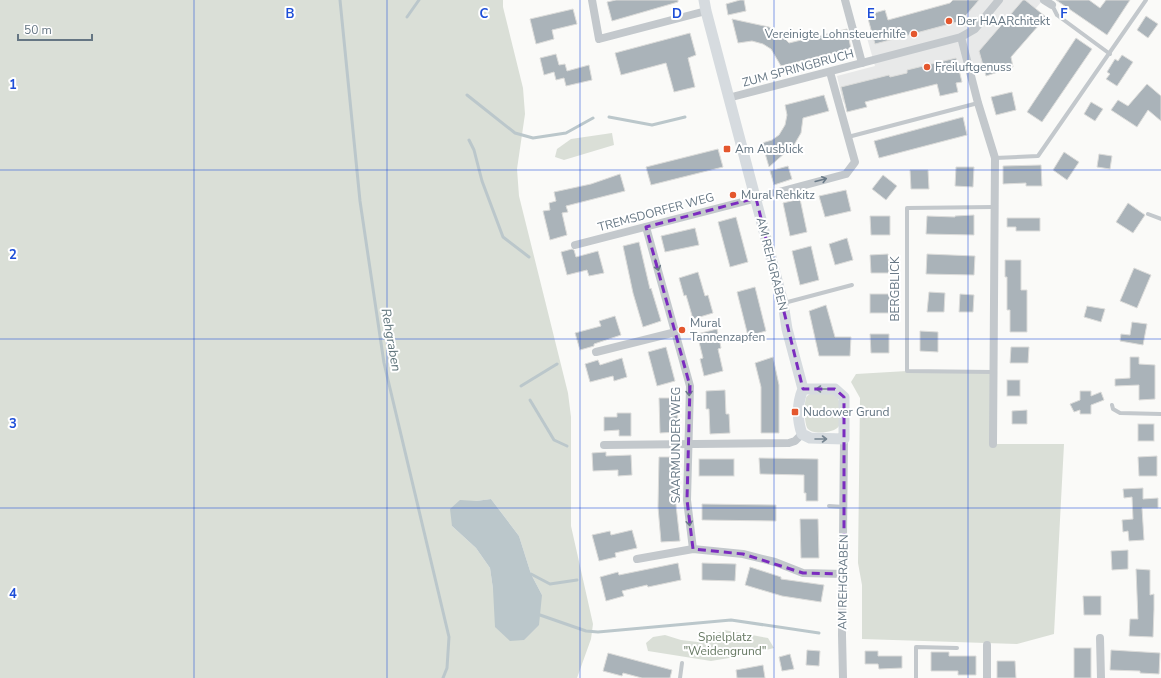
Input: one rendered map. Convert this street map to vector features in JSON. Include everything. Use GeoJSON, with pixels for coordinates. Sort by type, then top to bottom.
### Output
{"type":"FeatureCollection","features":[{"type":"Feature","properties":{"kind":"street"},"geometry":{"type":"LineString","coordinates":[[592,0],[599,38],[705,5]]}},
{"type":"Feature","properties":{"kind":"street"},"geometry":{"type":"LineString","coordinates":[[845,0],[862,63]]}},
{"type":"Feature","properties":{"kind":"street","name":"ZUM SPRINGBRUCH"},"geometry":{"type":"LineString","coordinates":[[728,98],[961,37],[975,29],[1000,0]]}},
{"type":"Feature","properties":{"kind":"street"},"geometry":{"type":"LineString","coordinates":[[1044,0],[1052,5]]}},
{"type":"Feature","properties":{"kind":"street","name":"AM REHGRABEN"},"geometry":{"type":"LineString","coordinates":[[705,5],[728,98],[783,303],[787,329],[803,388],[799,397],[799,423],[802,434]]}},
{"type":"Feature","properties":{"kind":"street"},"geometry":{"type":"LineString","coordinates":[[961,37],[978,103],[995,158],[993,444]]}},
{"type":"Feature","properties":{"kind":"street","name":"TREMSDORFER WEG"},"geometry":{"type":"LineString","coordinates":[[575,245],[846,174],[855,162],[830,72]]}},
{"type":"Feature","properties":{"kind":"street","name":"SAARMUNDER WEG"},"geometry":{"type":"LineString","coordinates":[[646,227],[690,386],[687,500],[693,549]]}},
{"type":"Feature","properties":{"kind":"street"},"geometry":{"type":"LineString","coordinates":[[596,352],[676,332]]}},
{"type":"Feature","properties":{"kind":"street","name":"AM REHGRABEN"},"geometry":{"type":"LineString","coordinates":[[803,388],[835,389],[844,397],[843,678]]}},
{"type":"Feature","properties":{"kind":"street"},"geometry":{"type":"LineString","coordinates":[[604,445],[789,443],[795,441],[802,434],[810,438],[844,439]]}},
{"type":"Feature","properties":{"kind":"street"},"geometry":{"type":"LineString","coordinates":[[637,559],[693,549],[742,554],[775,562],[803,573],[844,574]]}},
{"type":"Feature","properties":{"kind":"street"},"geometry":{"type":"LineString","coordinates":[[1100,638],[1101,678]]}},
{"type":"Feature","properties":{"kind":"street"},"geometry":{"type":"LineString","coordinates":[[987,645],[987,678]]}},
{"type":"Feature","properties":{"kind":"lane"},"geometry":{"type":"LineString","coordinates":[[995,158],[1038,156],[1146,0]]}},
{"type":"Feature","properties":{"kind":"lane"},"geometry":{"type":"LineString","coordinates":[[1052,5],[1057,15],[1110,54]]}},
{"type":"Feature","properties":{"kind":"lane"},"geometry":{"type":"LineString","coordinates":[[848,137],[978,103]]}},
{"type":"Feature","properties":{"kind":"lane","name":"BERGBLICK"},"geometry":{"type":"LineString","coordinates":[[993,372],[907,371],[907,208],[995,206]]}},
{"type":"Feature","properties":{"kind":"lane"},"geometry":{"type":"LineString","coordinates":[[1148,214],[1161,219]]}},
{"type":"Feature","properties":{"kind":"lane"},"geometry":{"type":"LineString","coordinates":[[783,303],[852,286]]}},
{"type":"Feature","properties":{"kind":"lane"},"geometry":{"type":"LineString","coordinates":[[1112,405],[1113,409],[1120,413],[1161,414]]}},
{"type":"Feature","properties":{"kind":"lane"},"geometry":{"type":"LineString","coordinates":[[829,506],[844,507]]}},
{"type":"Feature","properties":{"kind":"lane"},"geometry":{"type":"LineString","coordinates":[[916,678],[916,647],[957,648]]}},
{"type":"Feature","properties":{"kind":"lane"},"geometry":{"type":"LineString","coordinates":[[680,678],[682,663]]}},
{"type":"Feature","properties":{"kind":"highlighted area"},"geometry":{"type":"Polygon","coordinates":[[[756,198],[803,389],[835,389],[844,397],[844,574],[803,573],[743,554],[693,549],[687,500],[690,386],[646,227],[756,198]]]}},
{"type":"Feature","properties":{"kind":"shaded area"},"geometry":{"type":"Polygon","coordinates":[[[957,0],[1043,0],[988,63],[843,102],[837,76],[875,66],[867,38],[939,20],[957,0]]]}},
{"type":"Feature","properties":{"kind":"shaded area"},"geometry":{"type":"Polygon","coordinates":[[[491,499],[519,536],[531,574],[542,595],[539,625],[524,640],[510,641],[495,627],[493,589],[490,568],[476,548],[452,526],[450,509],[460,500],[476,501],[491,499]]]}},
{"type":"Feature","properties":{"kind":"green space"},"geometry":{"type":"Polygon","coordinates":[[[0,0],[503,0],[503,7],[523,88],[525,114],[517,169],[519,196],[568,393],[571,417],[571,526],[593,624],[591,639],[577,678],[0,678],[0,0]],[[491,499],[476,501],[452,526],[476,548],[490,568],[493,589],[542,595],[531,574],[519,536],[491,499]]]}},
{"type":"Feature","properties":{"kind":"green space"},"geometry":{"type":"Polygon","coordinates":[[[612,133],[614,145],[564,160],[555,157],[557,149],[571,139],[612,133]]]}},
{"type":"Feature","properties":{"kind":"green space"},"geometry":{"type":"Polygon","coordinates":[[[907,371],[993,372],[993,444],[1064,444],[1054,634],[1017,644],[862,639],[862,585],[858,563],[860,398],[851,382],[856,374],[907,371]]]}},
{"type":"Feature","properties":{"kind":"green space"},"geometry":{"type":"Polygon","coordinates":[[[811,393],[836,394],[839,401],[839,426],[837,428],[829,432],[819,433],[808,429],[805,418],[805,401],[806,397],[811,393]]]}},
{"type":"Feature","properties":{"kind":"green space","name":"Spielplatz \"Weidengrund\""},"geometry":{"type":"Polygon","coordinates":[[[724,630],[768,638],[774,648],[711,661],[648,651],[646,643],[653,637],[665,635],[681,640],[698,642],[724,630]]]}},
{"type":"Feature","properties":{"kind":"building"},"geometry":{"type":"Polygon","coordinates":[[[616,0],[678,0],[678,2],[612,21],[607,2],[616,0]]]}},
{"type":"Feature","properties":{"kind":"building"},"geometry":{"type":"Polygon","coordinates":[[[744,0],[746,11],[728,15],[726,4],[744,0]]]}},
{"type":"Feature","properties":{"kind":"building"},"geometry":{"type":"Polygon","coordinates":[[[953,0],[979,0],[961,21],[875,44],[867,15],[885,10],[888,20],[950,3],[953,0]]]}},
{"type":"Feature","properties":{"kind":"building"},"geometry":{"type":"Polygon","coordinates":[[[1023,0],[1046,17],[1011,57],[1013,67],[986,76],[979,51],[1023,0]]]}},
{"type":"Feature","properties":{"kind":"building"},"geometry":{"type":"Polygon","coordinates":[[[1056,0],[1089,0],[1100,8],[1106,0],[1130,0],[1107,35],[1056,0]]]}},
{"type":"Feature","properties":{"kind":"building"},"geometry":{"type":"Polygon","coordinates":[[[573,9],[577,24],[552,30],[554,39],[536,44],[530,19],[573,9]]]}},
{"type":"Feature","properties":{"kind":"building"},"geometry":{"type":"Polygon","coordinates":[[[1146,16],[1158,24],[1148,38],[1137,30],[1146,16]]]}},
{"type":"Feature","properties":{"kind":"building"},"geometry":{"type":"Polygon","coordinates":[[[732,19],[769,27],[779,33],[789,43],[847,29],[851,49],[781,66],[771,49],[763,44],[752,41],[738,43],[732,19]]]}},
{"type":"Feature","properties":{"kind":"building"},"geometry":{"type":"Polygon","coordinates":[[[690,33],[696,55],[688,58],[695,87],[674,92],[666,63],[621,75],[615,53],[690,33]]]}},
{"type":"Feature","properties":{"kind":"building"},"geometry":{"type":"Polygon","coordinates":[[[1076,38],[1092,49],[1042,122],[1027,112],[1076,38]]]}},
{"type":"Feature","properties":{"kind":"building"},"geometry":{"type":"Polygon","coordinates":[[[556,54],[559,65],[565,64],[567,71],[589,65],[592,80],[566,86],[564,78],[556,80],[554,72],[544,75],[540,58],[556,54]]]}},
{"type":"Feature","properties":{"kind":"building"},"geometry":{"type":"Polygon","coordinates":[[[1122,55],[1133,62],[1117,86],[1106,79],[1110,74],[1107,72],[1115,59],[1118,61],[1122,55]]]}},
{"type":"Feature","properties":{"kind":"building"},"geometry":{"type":"Polygon","coordinates":[[[956,58],[962,82],[956,83],[958,92],[940,96],[937,84],[865,102],[867,107],[847,112],[841,87],[889,75],[890,77],[907,73],[907,70],[956,58]]]}},
{"type":"Feature","properties":{"kind":"building"},"geometry":{"type":"Polygon","coordinates":[[[1147,84],[1161,96],[1161,121],[1148,110],[1137,127],[1111,110],[1118,100],[1128,106],[1147,84]]]}},
{"type":"Feature","properties":{"kind":"building"},"geometry":{"type":"Polygon","coordinates":[[[1012,92],[1016,110],[996,115],[991,97],[1012,92]]]}},
{"type":"Feature","properties":{"kind":"building"},"geometry":{"type":"Polygon","coordinates":[[[824,95],[829,111],[803,118],[801,133],[794,145],[769,167],[762,143],[772,140],[779,135],[785,125],[787,115],[785,105],[824,95]]]}},
{"type":"Feature","properties":{"kind":"building"},"geometry":{"type":"Polygon","coordinates":[[[1091,102],[1103,109],[1095,121],[1084,114],[1091,102]]]}},
{"type":"Feature","properties":{"kind":"building"},"geometry":{"type":"Polygon","coordinates":[[[963,117],[967,135],[879,158],[874,141],[963,117]]]}},
{"type":"Feature","properties":{"kind":"building"},"geometry":{"type":"Polygon","coordinates":[[[718,149],[723,167],[651,185],[646,167],[718,149]]]}},
{"type":"Feature","properties":{"kind":"building"},"geometry":{"type":"Polygon","coordinates":[[[1064,152],[1079,162],[1067,180],[1053,170],[1064,152]]]}},
{"type":"Feature","properties":{"kind":"building"},"geometry":{"type":"Polygon","coordinates":[[[1099,154],[1112,156],[1110,169],[1097,167],[1099,154]]]}},
{"type":"Feature","properties":{"kind":"building"},"geometry":{"type":"Polygon","coordinates":[[[1041,165],[1042,186],[1026,186],[1026,183],[1003,184],[1003,166],[1041,165]]]}},
{"type":"Feature","properties":{"kind":"building"},"geometry":{"type":"Polygon","coordinates":[[[788,166],[792,179],[774,185],[770,171],[788,166]]]}},
{"type":"Feature","properties":{"kind":"building"},"geometry":{"type":"Polygon","coordinates":[[[956,167],[974,167],[973,187],[955,186],[956,167]]]}},
{"type":"Feature","properties":{"kind":"building"},"geometry":{"type":"Polygon","coordinates":[[[910,170],[928,170],[929,189],[911,189],[910,170]]]}},
{"type":"Feature","properties":{"kind":"building"},"geometry":{"type":"Polygon","coordinates":[[[620,174],[625,191],[566,206],[568,212],[562,213],[567,235],[550,240],[543,211],[550,210],[549,203],[556,201],[554,192],[591,184],[620,174]]]}},
{"type":"Feature","properties":{"kind":"building"},"geometry":{"type":"Polygon","coordinates":[[[883,175],[897,186],[886,200],[872,189],[883,175]]]}},
{"type":"Feature","properties":{"kind":"building"},"geometry":{"type":"Polygon","coordinates":[[[846,190],[851,211],[825,217],[819,196],[846,190]]]}},
{"type":"Feature","properties":{"kind":"building"},"geometry":{"type":"Polygon","coordinates":[[[800,199],[807,232],[790,236],[783,203],[800,199]]]}},
{"type":"Feature","properties":{"kind":"building"},"geometry":{"type":"Polygon","coordinates":[[[1128,203],[1145,215],[1133,233],[1116,222],[1128,203]]]}},
{"type":"Feature","properties":{"kind":"building"},"geometry":{"type":"Polygon","coordinates":[[[974,215],[974,235],[926,234],[927,216],[955,217],[974,215]]]}},
{"type":"Feature","properties":{"kind":"building"},"geometry":{"type":"Polygon","coordinates":[[[870,216],[890,216],[890,235],[871,235],[870,216]]]}},
{"type":"Feature","properties":{"kind":"building"},"geometry":{"type":"Polygon","coordinates":[[[736,217],[748,262],[730,267],[718,222],[736,217]]]}},
{"type":"Feature","properties":{"kind":"building"},"geometry":{"type":"Polygon","coordinates":[[[1007,218],[1040,218],[1040,231],[1016,231],[1016,227],[1007,227],[1007,218]]]}},
{"type":"Feature","properties":{"kind":"building"},"geometry":{"type":"Polygon","coordinates":[[[695,228],[699,245],[665,252],[661,236],[695,228]]]}},
{"type":"Feature","properties":{"kind":"building"},"geometry":{"type":"Polygon","coordinates":[[[847,238],[853,260],[835,265],[829,244],[847,238]]]}},
{"type":"Feature","properties":{"kind":"building"},"geometry":{"type":"Polygon","coordinates":[[[639,242],[650,289],[651,288],[661,321],[643,327],[633,293],[623,246],[639,242]]]}},
{"type":"Feature","properties":{"kind":"building"},"geometry":{"type":"Polygon","coordinates":[[[811,246],[819,280],[800,285],[792,251],[811,246]]]}},
{"type":"Feature","properties":{"kind":"building"},"geometry":{"type":"Polygon","coordinates":[[[572,249],[574,250],[576,257],[598,251],[604,273],[589,276],[587,270],[567,275],[561,252],[572,249]]]}},
{"type":"Feature","properties":{"kind":"building"},"geometry":{"type":"Polygon","coordinates":[[[888,254],[889,273],[871,273],[870,255],[888,254]]]}},
{"type":"Feature","properties":{"kind":"building"},"geometry":{"type":"Polygon","coordinates":[[[927,254],[975,256],[974,275],[926,274],[927,254]]]}},
{"type":"Feature","properties":{"kind":"building"},"geometry":{"type":"Polygon","coordinates":[[[1005,260],[1021,260],[1021,290],[1027,290],[1027,332],[1010,332],[1010,310],[1007,310],[1007,277],[1005,277],[1005,260]]]}},
{"type":"Feature","properties":{"kind":"building"},"geometry":{"type":"Polygon","coordinates":[[[1134,268],[1151,275],[1137,308],[1120,301],[1134,268]]]}},
{"type":"Feature","properties":{"kind":"building"},"geometry":{"type":"Polygon","coordinates":[[[698,272],[705,296],[708,295],[713,313],[693,319],[679,278],[698,272]]]}},
{"type":"Feature","properties":{"kind":"building"},"geometry":{"type":"Polygon","coordinates":[[[755,287],[766,331],[748,336],[737,292],[755,287]]]}},
{"type":"Feature","properties":{"kind":"building"},"geometry":{"type":"Polygon","coordinates":[[[929,292],[945,293],[944,312],[927,312],[929,292]]]}},
{"type":"Feature","properties":{"kind":"building"},"geometry":{"type":"Polygon","coordinates":[[[870,294],[890,294],[890,313],[870,313],[870,294]]]}},
{"type":"Feature","properties":{"kind":"building"},"geometry":{"type":"Polygon","coordinates":[[[960,294],[974,295],[973,312],[959,312],[960,294]]]}},
{"type":"Feature","properties":{"kind":"building"},"geometry":{"type":"Polygon","coordinates":[[[826,305],[835,337],[851,337],[850,356],[819,356],[809,311],[826,305]]]}},
{"type":"Feature","properties":{"kind":"building"},"geometry":{"type":"Polygon","coordinates":[[[1087,306],[1105,309],[1101,322],[1084,317],[1087,306]]]}},
{"type":"Feature","properties":{"kind":"building"},"geometry":{"type":"Polygon","coordinates":[[[615,316],[621,335],[580,350],[575,333],[601,326],[599,321],[615,316]]]}},
{"type":"Feature","properties":{"kind":"building"},"geometry":{"type":"Polygon","coordinates":[[[1132,322],[1147,324],[1143,345],[1120,341],[1121,334],[1130,335],[1132,322]]]}},
{"type":"Feature","properties":{"kind":"building"},"geometry":{"type":"Polygon","coordinates":[[[717,329],[721,348],[718,349],[723,371],[704,376],[700,359],[703,358],[697,334],[717,329]]]}},
{"type":"Feature","properties":{"kind":"building"},"geometry":{"type":"Polygon","coordinates":[[[920,331],[938,332],[938,352],[920,351],[920,331]]]}},
{"type":"Feature","properties":{"kind":"building"},"geometry":{"type":"Polygon","coordinates":[[[870,334],[889,334],[889,353],[871,353],[870,334]]]}},
{"type":"Feature","properties":{"kind":"building"},"geometry":{"type":"Polygon","coordinates":[[[666,347],[675,381],[657,386],[648,352],[666,347]]]}},
{"type":"Feature","properties":{"kind":"building"},"geometry":{"type":"Polygon","coordinates":[[[1011,347],[1029,347],[1028,363],[1010,363],[1011,347]]]}},
{"type":"Feature","properties":{"kind":"building"},"geometry":{"type":"Polygon","coordinates":[[[773,357],[779,385],[779,433],[761,433],[761,387],[755,363],[773,357]]]}},
{"type":"Feature","properties":{"kind":"building"},"geometry":{"type":"Polygon","coordinates":[[[1130,357],[1139,357],[1139,364],[1155,365],[1155,399],[1139,400],[1139,385],[1115,386],[1115,379],[1130,378],[1130,357]]]}},
{"type":"Feature","properties":{"kind":"building"},"geometry":{"type":"Polygon","coordinates":[[[622,358],[627,377],[614,381],[613,376],[590,382],[585,364],[598,360],[600,365],[622,358]]]}},
{"type":"Feature","properties":{"kind":"building"},"geometry":{"type":"Polygon","coordinates":[[[1007,380],[1020,380],[1020,396],[1007,396],[1007,380]]]}},
{"type":"Feature","properties":{"kind":"building"},"geometry":{"type":"Polygon","coordinates":[[[725,390],[726,414],[729,414],[730,433],[710,434],[709,409],[706,409],[706,391],[725,390]]]}},
{"type":"Feature","properties":{"kind":"building"},"geometry":{"type":"Polygon","coordinates":[[[1080,391],[1091,391],[1091,396],[1101,392],[1104,400],[1091,405],[1091,414],[1080,414],[1080,410],[1074,412],[1070,404],[1080,400],[1080,391]]]}},
{"type":"Feature","properties":{"kind":"building"},"geometry":{"type":"Polygon","coordinates":[[[659,398],[677,398],[678,432],[660,433],[659,398]]]}},
{"type":"Feature","properties":{"kind":"building"},"geometry":{"type":"Polygon","coordinates":[[[1027,410],[1027,424],[1012,424],[1012,411],[1027,410]]]}},
{"type":"Feature","properties":{"kind":"building"},"geometry":{"type":"Polygon","coordinates":[[[617,413],[631,413],[631,436],[619,436],[619,430],[604,431],[604,417],[617,417],[617,413]]]}},
{"type":"Feature","properties":{"kind":"building"},"geometry":{"type":"Polygon","coordinates":[[[1138,424],[1154,424],[1154,441],[1138,441],[1138,424]]]}},
{"type":"Feature","properties":{"kind":"building"},"geometry":{"type":"Polygon","coordinates":[[[606,452],[606,456],[631,455],[632,475],[618,476],[618,470],[593,471],[592,453],[606,452]]]}},
{"type":"Feature","properties":{"kind":"building"},"geometry":{"type":"Polygon","coordinates":[[[1157,456],[1157,476],[1139,476],[1138,457],[1157,456]]]}},
{"type":"Feature","properties":{"kind":"building"},"geometry":{"type":"Polygon","coordinates":[[[659,457],[676,457],[676,505],[680,541],[661,542],[658,507],[659,457]]]}},
{"type":"Feature","properties":{"kind":"building"},"geometry":{"type":"Polygon","coordinates":[[[759,458],[818,459],[818,501],[806,501],[806,493],[804,493],[804,475],[760,474],[759,458]]]}},
{"type":"Feature","properties":{"kind":"building"},"geometry":{"type":"Polygon","coordinates":[[[699,459],[734,459],[734,476],[699,476],[699,459]]]}},
{"type":"Feature","properties":{"kind":"building"},"geometry":{"type":"Polygon","coordinates":[[[1143,488],[1143,499],[1158,498],[1158,508],[1142,508],[1144,540],[1129,541],[1128,531],[1123,532],[1122,520],[1133,519],[1132,497],[1124,498],[1123,489],[1143,488]]]}},
{"type":"Feature","properties":{"kind":"building"},"geometry":{"type":"Polygon","coordinates":[[[702,504],[776,505],[776,521],[702,520],[702,504]]]}},
{"type":"Feature","properties":{"kind":"building"},"geometry":{"type":"Polygon","coordinates":[[[800,519],[818,519],[819,558],[801,558],[800,519]]]}},
{"type":"Feature","properties":{"kind":"building"},"geometry":{"type":"Polygon","coordinates":[[[632,530],[637,548],[615,553],[616,557],[599,561],[592,535],[610,531],[611,535],[632,530]]]}},
{"type":"Feature","properties":{"kind":"building"},"geometry":{"type":"Polygon","coordinates":[[[1128,550],[1128,569],[1112,570],[1111,551],[1128,550]]]}},
{"type":"Feature","properties":{"kind":"building"},"geometry":{"type":"Polygon","coordinates":[[[678,563],[681,580],[648,587],[647,585],[622,591],[624,596],[606,601],[600,577],[618,572],[619,575],[678,563]]]}},
{"type":"Feature","properties":{"kind":"building"},"geometry":{"type":"Polygon","coordinates":[[[702,563],[736,564],[735,581],[702,580],[702,563]]]}},
{"type":"Feature","properties":{"kind":"building"},"geometry":{"type":"Polygon","coordinates":[[[750,567],[781,577],[781,579],[824,585],[821,602],[782,596],[745,585],[750,567]]]}},
{"type":"Feature","properties":{"kind":"building"},"geometry":{"type":"Polygon","coordinates":[[[1136,569],[1150,570],[1150,595],[1154,594],[1153,637],[1129,636],[1130,619],[1138,619],[1136,569]]]}},
{"type":"Feature","properties":{"kind":"building"},"geometry":{"type":"Polygon","coordinates":[[[1083,596],[1101,596],[1101,615],[1084,615],[1083,596]]]}},
{"type":"Feature","properties":{"kind":"building"},"geometry":{"type":"Polygon","coordinates":[[[1074,648],[1091,648],[1091,678],[1074,678],[1074,648]]]}},
{"type":"Feature","properties":{"kind":"building"},"geometry":{"type":"Polygon","coordinates":[[[807,650],[820,651],[819,666],[806,665],[807,650]]]}},
{"type":"Feature","properties":{"kind":"building"},"geometry":{"type":"Polygon","coordinates":[[[1111,650],[1160,653],[1159,674],[1140,673],[1140,671],[1110,670],[1111,650]]]}},
{"type":"Feature","properties":{"kind":"building"},"geometry":{"type":"Polygon","coordinates":[[[865,651],[878,651],[878,656],[902,656],[902,668],[879,669],[878,664],[865,664],[865,651]]]}},
{"type":"Feature","properties":{"kind":"building"},"geometry":{"type":"Polygon","coordinates":[[[931,652],[949,652],[949,656],[976,656],[976,675],[958,675],[958,671],[931,671],[931,652]]]}},
{"type":"Feature","properties":{"kind":"building"},"geometry":{"type":"Polygon","coordinates":[[[608,653],[672,670],[670,678],[642,678],[623,673],[622,676],[603,671],[608,653]]]}},
{"type":"Feature","properties":{"kind":"building"},"geometry":{"type":"Polygon","coordinates":[[[790,654],[794,669],[782,671],[779,657],[790,654]]]}},
{"type":"Feature","properties":{"kind":"building"},"geometry":{"type":"Polygon","coordinates":[[[997,661],[1015,661],[1016,678],[997,678],[997,661]]]}},
{"type":"Feature","properties":{"kind":"building"},"geometry":{"type":"Polygon","coordinates":[[[763,665],[765,678],[737,678],[736,670],[763,665]]]}},
{"type":"Feature","properties":{"kind":"waterway","name":"Rehgraben"},"geometry":{"type":"LineString","coordinates":[[340,0],[360,201],[384,363],[449,637],[447,668],[443,678]]}},
{"type":"Feature","properties":{"kind":"waterway"},"geometry":{"type":"LineString","coordinates":[[407,17],[419,0]]}},
{"type":"Feature","properties":{"kind":"waterway"},"geometry":{"type":"LineString","coordinates":[[467,95],[515,133],[533,138],[566,133],[593,118]]}},
{"type":"Feature","properties":{"kind":"waterway"},"geometry":{"type":"LineString","coordinates":[[609,117],[652,125],[685,117]]}},
{"type":"Feature","properties":{"kind":"waterway"},"geometry":{"type":"LineString","coordinates":[[469,140],[474,150],[482,181],[503,237],[529,257]]}},
{"type":"Feature","properties":{"kind":"waterway"},"geometry":{"type":"LineString","coordinates":[[521,386],[557,364]]}},
{"type":"Feature","properties":{"kind":"waterway"},"geometry":{"type":"LineString","coordinates":[[530,400],[554,440],[567,446]]}},
{"type":"Feature","properties":{"kind":"waterway"},"geometry":{"type":"LineString","coordinates":[[531,574],[550,584],[577,580]]}},
{"type":"Feature","properties":{"kind":"waterway"},"geometry":{"type":"LineString","coordinates":[[540,615],[586,631],[598,632],[731,620],[819,633]]}},
{"type":"Feature","properties":{"kind":"place","name":"Der HAARchitekt"},"geometry":{"type":"Point","coordinates":[949,21]}},
{"type":"Feature","properties":{"kind":"place","name":"Vereinigte Lohnsteuerhilfe"},"geometry":{"type":"Point","coordinates":[914,34]}},
{"type":"Feature","properties":{"kind":"place","name":"Freiluftgenuss"},"geometry":{"type":"Point","coordinates":[927,67]}},
{"type":"Feature","properties":{"kind":"place","name":"Am Ausblick"},"geometry":{"type":"Point","coordinates":[727,149]}},
{"type":"Feature","properties":{"kind":"place","name":"Mural Rehkitz"},"geometry":{"type":"Point","coordinates":[733,195]}},
{"type":"Feature","properties":{"kind":"place","name":"Mural Tannenzapfen"},"geometry":{"type":"Point","coordinates":[682,330]}},
{"type":"Feature","properties":{"kind":"place","name":"Nudower Grund"},"geometry":{"type":"Point","coordinates":[795,412]}}]}
